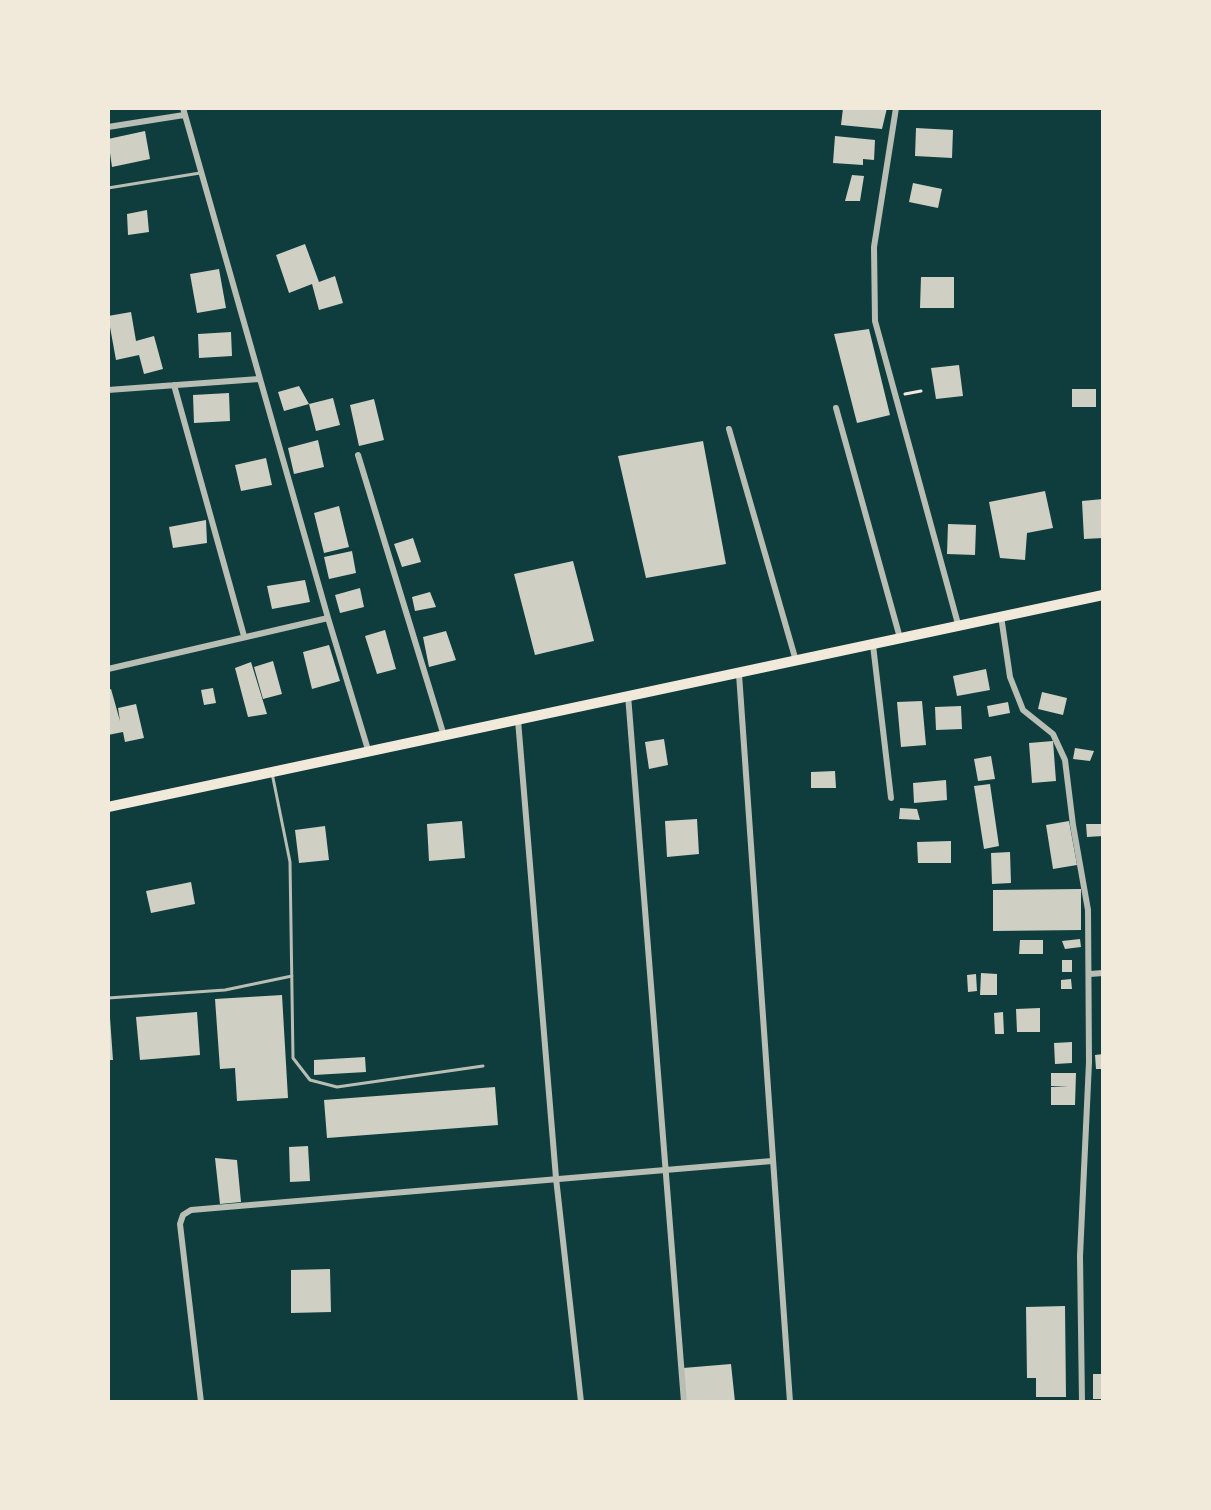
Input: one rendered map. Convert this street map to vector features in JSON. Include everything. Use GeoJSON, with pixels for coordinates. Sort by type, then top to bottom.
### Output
{"type":"FeatureCollection","features":[{"type":"Feature","properties":{"kind":"highway"},"geometry":{"type":"LineString","coordinates":[[108,807],[271,771],[369,753],[628,695],[796,662],[958,624],[1103,595]]}},
{"type":"Feature","properties":{"kind":"street"},"geometry":{"type":"LineString","coordinates":[[896,108],[874,246],[875,321],[958,624]]}},
{"type":"Feature","properties":{"kind":"street"},"geometry":{"type":"LineString","coordinates":[[108,127],[183,111],[327,618],[369,753]]}},
{"type":"Feature","properties":{"kind":"street"},"geometry":{"type":"LineString","coordinates":[[108,390],[259,379]]}},
{"type":"Feature","properties":{"kind":"street"},"geometry":{"type":"LineString","coordinates":[[174,385],[244,636]]}},
{"type":"Feature","properties":{"kind":"street"},"geometry":{"type":"LineString","coordinates":[[836,408],[900,638]]}},
{"type":"Feature","properties":{"kind":"street"},"geometry":{"type":"LineString","coordinates":[[729,429],[796,662]]}},
{"type":"Feature","properties":{"kind":"street"},"geometry":{"type":"LineString","coordinates":[[358,455],[444,736]]}},
{"type":"Feature","properties":{"kind":"street"},"geometry":{"type":"LineString","coordinates":[[1001,615],[1010,677],[1023,710],[1053,734],[1065,760],[1073,825],[1088,910],[1089,1062],[1080,1256],[1082,1402]]}},
{"type":"Feature","properties":{"kind":"street"},"geometry":{"type":"LineString","coordinates":[[108,669],[327,618]]}},
{"type":"Feature","properties":{"kind":"street"},"geometry":{"type":"LineString","coordinates":[[873,645],[891,798]]}},
{"type":"Feature","properties":{"kind":"street"},"geometry":{"type":"LineString","coordinates":[[739,674],[790,1402]]}},
{"type":"Feature","properties":{"kind":"street"},"geometry":{"type":"LineString","coordinates":[[628,695],[684,1402]]}},
{"type":"Feature","properties":{"kind":"street"},"geometry":{"type":"LineString","coordinates":[[518,720],[556,1178],[581,1402]]}},
{"type":"Feature","properties":{"kind":"street"},"geometry":{"type":"LineString","coordinates":[[1090,974],[1103,973]]}},
{"type":"Feature","properties":{"kind":"street"},"geometry":{"type":"LineString","coordinates":[[201,1402],[180,1224],[183,1215],[191,1210],[772,1161]]}},
{"type":"Feature","properties":{"kind":"lane"},"geometry":{"type":"LineString","coordinates":[[108,188],[200,173]]}},
{"type":"Feature","properties":{"kind":"lane"},"geometry":{"type":"LineString","coordinates":[[271,771],[290,862],[293,1058],[310,1080],[337,1087],[483,1066]]}},
{"type":"Feature","properties":{"kind":"lane"},"geometry":{"type":"LineString","coordinates":[[108,998],[225,990],[292,976]]}},
{"type":"Feature","properties":{"kind":"path"},"geometry":{"type":"LineString","coordinates":[[895,396],[921,391]]}},
{"type":"Feature","properties":{"kind":"building"},"geometry":{"type":"Polygon","coordinates":[[[843,108],[887,108],[882,129],[841,125],[843,108]]]}},
{"type":"Feature","properties":{"kind":"building"},"geometry":{"type":"Polygon","coordinates":[[[916,128],[953,130],[952,158],[915,156],[916,128]]]}},
{"type":"Feature","properties":{"kind":"building"},"geometry":{"type":"Polygon","coordinates":[[[145,131],[150,159],[112,167],[108,139],[145,131]]]}},
{"type":"Feature","properties":{"kind":"building"},"geometry":{"type":"Polygon","coordinates":[[[835,136],[875,140],[874,160],[863,159],[863,165],[833,163],[835,136]]]}},
{"type":"Feature","properties":{"kind":"building"},"geometry":{"type":"Polygon","coordinates":[[[852,175],[864,176],[860,201],[845,201],[852,175]]]}},
{"type":"Feature","properties":{"kind":"building"},"geometry":{"type":"Polygon","coordinates":[[[913,183],[942,189],[938,208],[909,202],[913,183]]]}},
{"type":"Feature","properties":{"kind":"building"},"geometry":{"type":"Polygon","coordinates":[[[147,210],[149,232],[128,235],[127,214],[147,210]]]}},
{"type":"Feature","properties":{"kind":"building"},"geometry":{"type":"Polygon","coordinates":[[[305,244],[319,282],[335,276],[343,303],[319,310],[312,284],[289,293],[276,255],[305,244]]]}},
{"type":"Feature","properties":{"kind":"building"},"geometry":{"type":"Polygon","coordinates":[[[219,269],[226,308],[197,313],[190,274],[219,269]]]}},
{"type":"Feature","properties":{"kind":"building"},"geometry":{"type":"Polygon","coordinates":[[[921,277],[954,277],[954,308],[920,308],[921,277]]]}},
{"type":"Feature","properties":{"kind":"building"},"geometry":{"type":"Polygon","coordinates":[[[131,312],[136,341],[154,336],[163,369],[144,374],[139,355],[116,360],[108,316],[131,312]]]}},
{"type":"Feature","properties":{"kind":"building"},"geometry":{"type":"Polygon","coordinates":[[[869,329],[890,415],[857,423],[834,334],[869,329]]]}},
{"type":"Feature","properties":{"kind":"building"},"geometry":{"type":"Polygon","coordinates":[[[231,332],[232,356],[199,358],[198,334],[231,332]]]}},
{"type":"Feature","properties":{"kind":"building"},"geometry":{"type":"Polygon","coordinates":[[[959,365],[963,396],[936,399],[931,368],[959,365]]]}},
{"type":"Feature","properties":{"kind":"building"},"geometry":{"type":"Polygon","coordinates":[[[299,386],[309,404],[284,411],[278,392],[299,386]]]}},
{"type":"Feature","properties":{"kind":"building"},"geometry":{"type":"Polygon","coordinates":[[[1072,389],[1096,389],[1096,407],[1072,407],[1072,389]]]}},
{"type":"Feature","properties":{"kind":"building"},"geometry":{"type":"Polygon","coordinates":[[[229,393],[230,421],[194,423],[193,395],[229,393]]]}},
{"type":"Feature","properties":{"kind":"building"},"geometry":{"type":"Polygon","coordinates":[[[333,398],[340,425],[316,431],[309,404],[333,398]]]}},
{"type":"Feature","properties":{"kind":"building"},"geometry":{"type":"Polygon","coordinates":[[[374,399],[384,440],[359,446],[350,405],[374,399]]]}},
{"type":"Feature","properties":{"kind":"building"},"geometry":{"type":"Polygon","coordinates":[[[318,440],[324,467],[294,474],[288,448],[318,440]]]}},
{"type":"Feature","properties":{"kind":"building"},"geometry":{"type":"Polygon","coordinates":[[[703,441],[726,564],[646,578],[618,456],[703,441]]]}},
{"type":"Feature","properties":{"kind":"building"},"geometry":{"type":"Polygon","coordinates":[[[266,458],[272,485],[241,491],[235,465],[266,458]]]}},
{"type":"Feature","properties":{"kind":"building"},"geometry":{"type":"Polygon","coordinates":[[[1045,491],[1053,528],[1027,533],[1025,560],[1000,558],[989,502],[1045,491]]]}},
{"type":"Feature","properties":{"kind":"building"},"geometry":{"type":"Polygon","coordinates":[[[1103,499],[1103,538],[1084,539],[1082,501],[1103,499]]]}},
{"type":"Feature","properties":{"kind":"building"},"geometry":{"type":"Polygon","coordinates":[[[339,506],[349,547],[324,553],[314,513],[339,506]]]}},
{"type":"Feature","properties":{"kind":"building"},"geometry":{"type":"Polygon","coordinates":[[[206,520],[207,543],[173,548],[169,527],[206,520]]]}},
{"type":"Feature","properties":{"kind":"building"},"geometry":{"type":"Polygon","coordinates":[[[948,524],[976,525],[975,555],[947,554],[948,524]]]}},
{"type":"Feature","properties":{"kind":"building"},"geometry":{"type":"Polygon","coordinates":[[[413,538],[421,562],[402,567],[394,544],[413,538]]]}},
{"type":"Feature","properties":{"kind":"building"},"geometry":{"type":"Polygon","coordinates":[[[352,551],[356,573],[329,579],[324,557],[352,551]]]}},
{"type":"Feature","properties":{"kind":"building"},"geometry":{"type":"Polygon","coordinates":[[[573,561],[594,641],[535,655],[514,574],[573,561]]]}},
{"type":"Feature","properties":{"kind":"building"},"geometry":{"type":"Polygon","coordinates":[[[305,580],[310,602],[272,609],[267,586],[305,580]]]}},
{"type":"Feature","properties":{"kind":"building"},"geometry":{"type":"Polygon","coordinates":[[[360,588],[364,607],[340,613],[335,595],[360,588]]]}},
{"type":"Feature","properties":{"kind":"building"},"geometry":{"type":"Polygon","coordinates":[[[430,592],[436,607],[415,611],[412,597],[430,592]]]}},
{"type":"Feature","properties":{"kind":"building"},"geometry":{"type":"Polygon","coordinates":[[[385,630],[396,669],[377,674],[365,636],[385,630]]]}},
{"type":"Feature","properties":{"kind":"building"},"geometry":{"type":"Polygon","coordinates":[[[446,631],[456,660],[429,667],[423,637],[446,631]]]}},
{"type":"Feature","properties":{"kind":"building"},"geometry":{"type":"Polygon","coordinates":[[[329,645],[340,681],[312,689],[303,652],[329,645]]]}},
{"type":"Feature","properties":{"kind":"building"},"geometry":{"type":"Polygon","coordinates":[[[273,661],[282,694],[263,699],[254,667],[273,661]]]}},
{"type":"Feature","properties":{"kind":"building"},"geometry":{"type":"Polygon","coordinates":[[[251,662],[267,714],[248,717],[235,668],[251,662]]]}},
{"type":"Feature","properties":{"kind":"building"},"geometry":{"type":"Polygon","coordinates":[[[986,669],[990,690],[957,696],[953,676],[986,669]]]}},
{"type":"Feature","properties":{"kind":"building"},"geometry":{"type":"Polygon","coordinates":[[[213,688],[216,703],[204,705],[201,690],[213,688]]]}},
{"type":"Feature","properties":{"kind":"building"},"geometry":{"type":"Polygon","coordinates":[[[111,689],[120,721],[118,708],[136,704],[144,738],[125,742],[123,732],[108,735],[108,690],[111,689]]]}},
{"type":"Feature","properties":{"kind":"building"},"geometry":{"type":"Polygon","coordinates":[[[1042,692],[1067,698],[1063,715],[1038,709],[1042,692]]]}},
{"type":"Feature","properties":{"kind":"building"},"geometry":{"type":"Polygon","coordinates":[[[922,701],[926,745],[901,747],[897,702],[922,701]]]}},
{"type":"Feature","properties":{"kind":"building"},"geometry":{"type":"Polygon","coordinates":[[[1008,702],[1010,713],[989,717],[987,706],[1008,702]]]}},
{"type":"Feature","properties":{"kind":"building"},"geometry":{"type":"Polygon","coordinates":[[[961,706],[962,729],[936,730],[935,707],[961,706]]]}},
{"type":"Feature","properties":{"kind":"building"},"geometry":{"type":"Polygon","coordinates":[[[664,739],[668,765],[649,769],[645,742],[664,739]]]}},
{"type":"Feature","properties":{"kind":"building"},"geometry":{"type":"Polygon","coordinates":[[[1053,741],[1056,781],[1032,783],[1029,743],[1053,741]]]}},
{"type":"Feature","properties":{"kind":"building"},"geometry":{"type":"Polygon","coordinates":[[[1075,748],[1094,751],[1090,761],[1073,759],[1075,748]]]}},
{"type":"Feature","properties":{"kind":"building"},"geometry":{"type":"Polygon","coordinates":[[[991,756],[995,779],[978,781],[974,759],[991,756]]]}},
{"type":"Feature","properties":{"kind":"building"},"geometry":{"type":"Polygon","coordinates":[[[835,771],[836,788],[811,788],[811,772],[835,771]]]}},
{"type":"Feature","properties":{"kind":"building"},"geometry":{"type":"Polygon","coordinates":[[[946,780],[947,800],[914,803],[913,783],[946,780]]]}},
{"type":"Feature","properties":{"kind":"building"},"geometry":{"type":"Polygon","coordinates":[[[990,784],[999,846],[984,849],[974,786],[990,784]]]}},
{"type":"Feature","properties":{"kind":"building"},"geometry":{"type":"Polygon","coordinates":[[[900,808],[917,809],[920,820],[899,819],[900,808]]]}},
{"type":"Feature","properties":{"kind":"building"},"geometry":{"type":"Polygon","coordinates":[[[697,819],[699,854],[667,857],[665,821],[697,819]]]}},
{"type":"Feature","properties":{"kind":"building"},"geometry":{"type":"Polygon","coordinates":[[[462,821],[465,858],[429,861],[427,824],[462,821]]]}},
{"type":"Feature","properties":{"kind":"building"},"geometry":{"type":"Polygon","coordinates":[[[1069,821],[1077,865],[1053,869],[1046,825],[1069,821]]]}},
{"type":"Feature","properties":{"kind":"building"},"geometry":{"type":"Polygon","coordinates":[[[1086,824],[1103,824],[1103,836],[1087,837],[1086,824]]]}},
{"type":"Feature","properties":{"kind":"building"},"geometry":{"type":"Polygon","coordinates":[[[325,826],[329,860],[299,863],[295,830],[325,826]]]}},
{"type":"Feature","properties":{"kind":"building"},"geometry":{"type":"Polygon","coordinates":[[[951,841],[951,863],[918,863],[917,842],[951,841]]]}},
{"type":"Feature","properties":{"kind":"building"},"geometry":{"type":"Polygon","coordinates":[[[1010,852],[1011,883],[992,884],[991,853],[1010,852]]]}},
{"type":"Feature","properties":{"kind":"building"},"geometry":{"type":"Polygon","coordinates":[[[191,882],[195,904],[151,913],[146,891],[191,882]]]}},
{"type":"Feature","properties":{"kind":"building"},"geometry":{"type":"Polygon","coordinates":[[[1081,889],[1081,930],[993,931],[993,890],[1081,889]]]}},
{"type":"Feature","properties":{"kind":"building"},"geometry":{"type":"Polygon","coordinates":[[[1080,939],[1081,947],[1065,949],[1062,941],[1080,939]]]}},
{"type":"Feature","properties":{"kind":"building"},"geometry":{"type":"Polygon","coordinates":[[[1020,940],[1043,940],[1043,954],[1019,954],[1020,940]]]}},
{"type":"Feature","properties":{"kind":"building"},"geometry":{"type":"Polygon","coordinates":[[[1062,960],[1072,960],[1072,972],[1062,972],[1062,960]]]}},
{"type":"Feature","properties":{"kind":"building"},"geometry":{"type":"Polygon","coordinates":[[[981,973],[997,974],[997,995],[980,995],[981,973]]]}},
{"type":"Feature","properties":{"kind":"building"},"geometry":{"type":"Polygon","coordinates":[[[976,974],[977,991],[968,992],[967,975],[976,974]]]}},
{"type":"Feature","properties":{"kind":"building"},"geometry":{"type":"Polygon","coordinates":[[[1071,979],[1072,989],[1061,989],[1061,980],[1071,979]]]}},
{"type":"Feature","properties":{"kind":"building"},"geometry":{"type":"Polygon","coordinates":[[[282,995],[288,1098],[237,1101],[235,1068],[220,1069],[215,999],[282,995]]]}},
{"type":"Feature","properties":{"kind":"building"},"geometry":{"type":"Polygon","coordinates":[[[1040,1008],[1040,1032],[1017,1032],[1016,1009],[1040,1008]]]}},
{"type":"Feature","properties":{"kind":"building"},"geometry":{"type":"Polygon","coordinates":[[[197,1012],[200,1055],[140,1060],[136,1017],[197,1012]]]}},
{"type":"Feature","properties":{"kind":"building"},"geometry":{"type":"Polygon","coordinates":[[[1003,1012],[1004,1034],[995,1034],[994,1013],[1003,1012]]]}},
{"type":"Feature","properties":{"kind":"building"},"geometry":{"type":"Polygon","coordinates":[[[110,1018],[113,1060],[108,1060],[108,1019],[110,1018]]]}},
{"type":"Feature","properties":{"kind":"building"},"geometry":{"type":"Polygon","coordinates":[[[1072,1042],[1072,1063],[1055,1064],[1054,1043],[1072,1042]]]}},
{"type":"Feature","properties":{"kind":"building"},"geometry":{"type":"Polygon","coordinates":[[[1103,1054],[1103,1069],[1096,1069],[1095,1055],[1103,1054]]]}},
{"type":"Feature","properties":{"kind":"building"},"geometry":{"type":"Polygon","coordinates":[[[365,1057],[366,1072],[314,1075],[314,1060],[365,1057]]]}},
{"type":"Feature","properties":{"kind":"building"},"geometry":{"type":"Polygon","coordinates":[[[1051,1073],[1076,1073],[1075,1105],[1051,1105],[1051,1087],[1068,1086],[1051,1086],[1051,1073]]]}},
{"type":"Feature","properties":{"kind":"building"},"geometry":{"type":"Polygon","coordinates":[[[495,1087],[498,1125],[327,1138],[324,1100],[495,1087]]]}},
{"type":"Feature","properties":{"kind":"building"},"geometry":{"type":"Polygon","coordinates":[[[308,1146],[310,1181],[290,1182],[289,1147],[308,1146]]]}},
{"type":"Feature","properties":{"kind":"building"},"geometry":{"type":"Polygon","coordinates":[[[215,1158],[237,1160],[241,1202],[220,1204],[215,1158]]]}},
{"type":"Feature","properties":{"kind":"building"},"geometry":{"type":"Polygon","coordinates":[[[330,1269],[331,1312],[291,1313],[291,1270],[330,1269]]]}},
{"type":"Feature","properties":{"kind":"building"},"geometry":{"type":"Polygon","coordinates":[[[1065,1306],[1066,1397],[1036,1397],[1036,1378],[1027,1378],[1026,1307],[1065,1306]]]}},
{"type":"Feature","properties":{"kind":"building"},"geometry":{"type":"Polygon","coordinates":[[[731,1364],[735,1402],[686,1402],[683,1368],[731,1364]]]}},
{"type":"Feature","properties":{"kind":"building"},"geometry":{"type":"Polygon","coordinates":[[[1093,1374],[1103,1374],[1103,1399],[1093,1399],[1093,1374]]]}}]}
